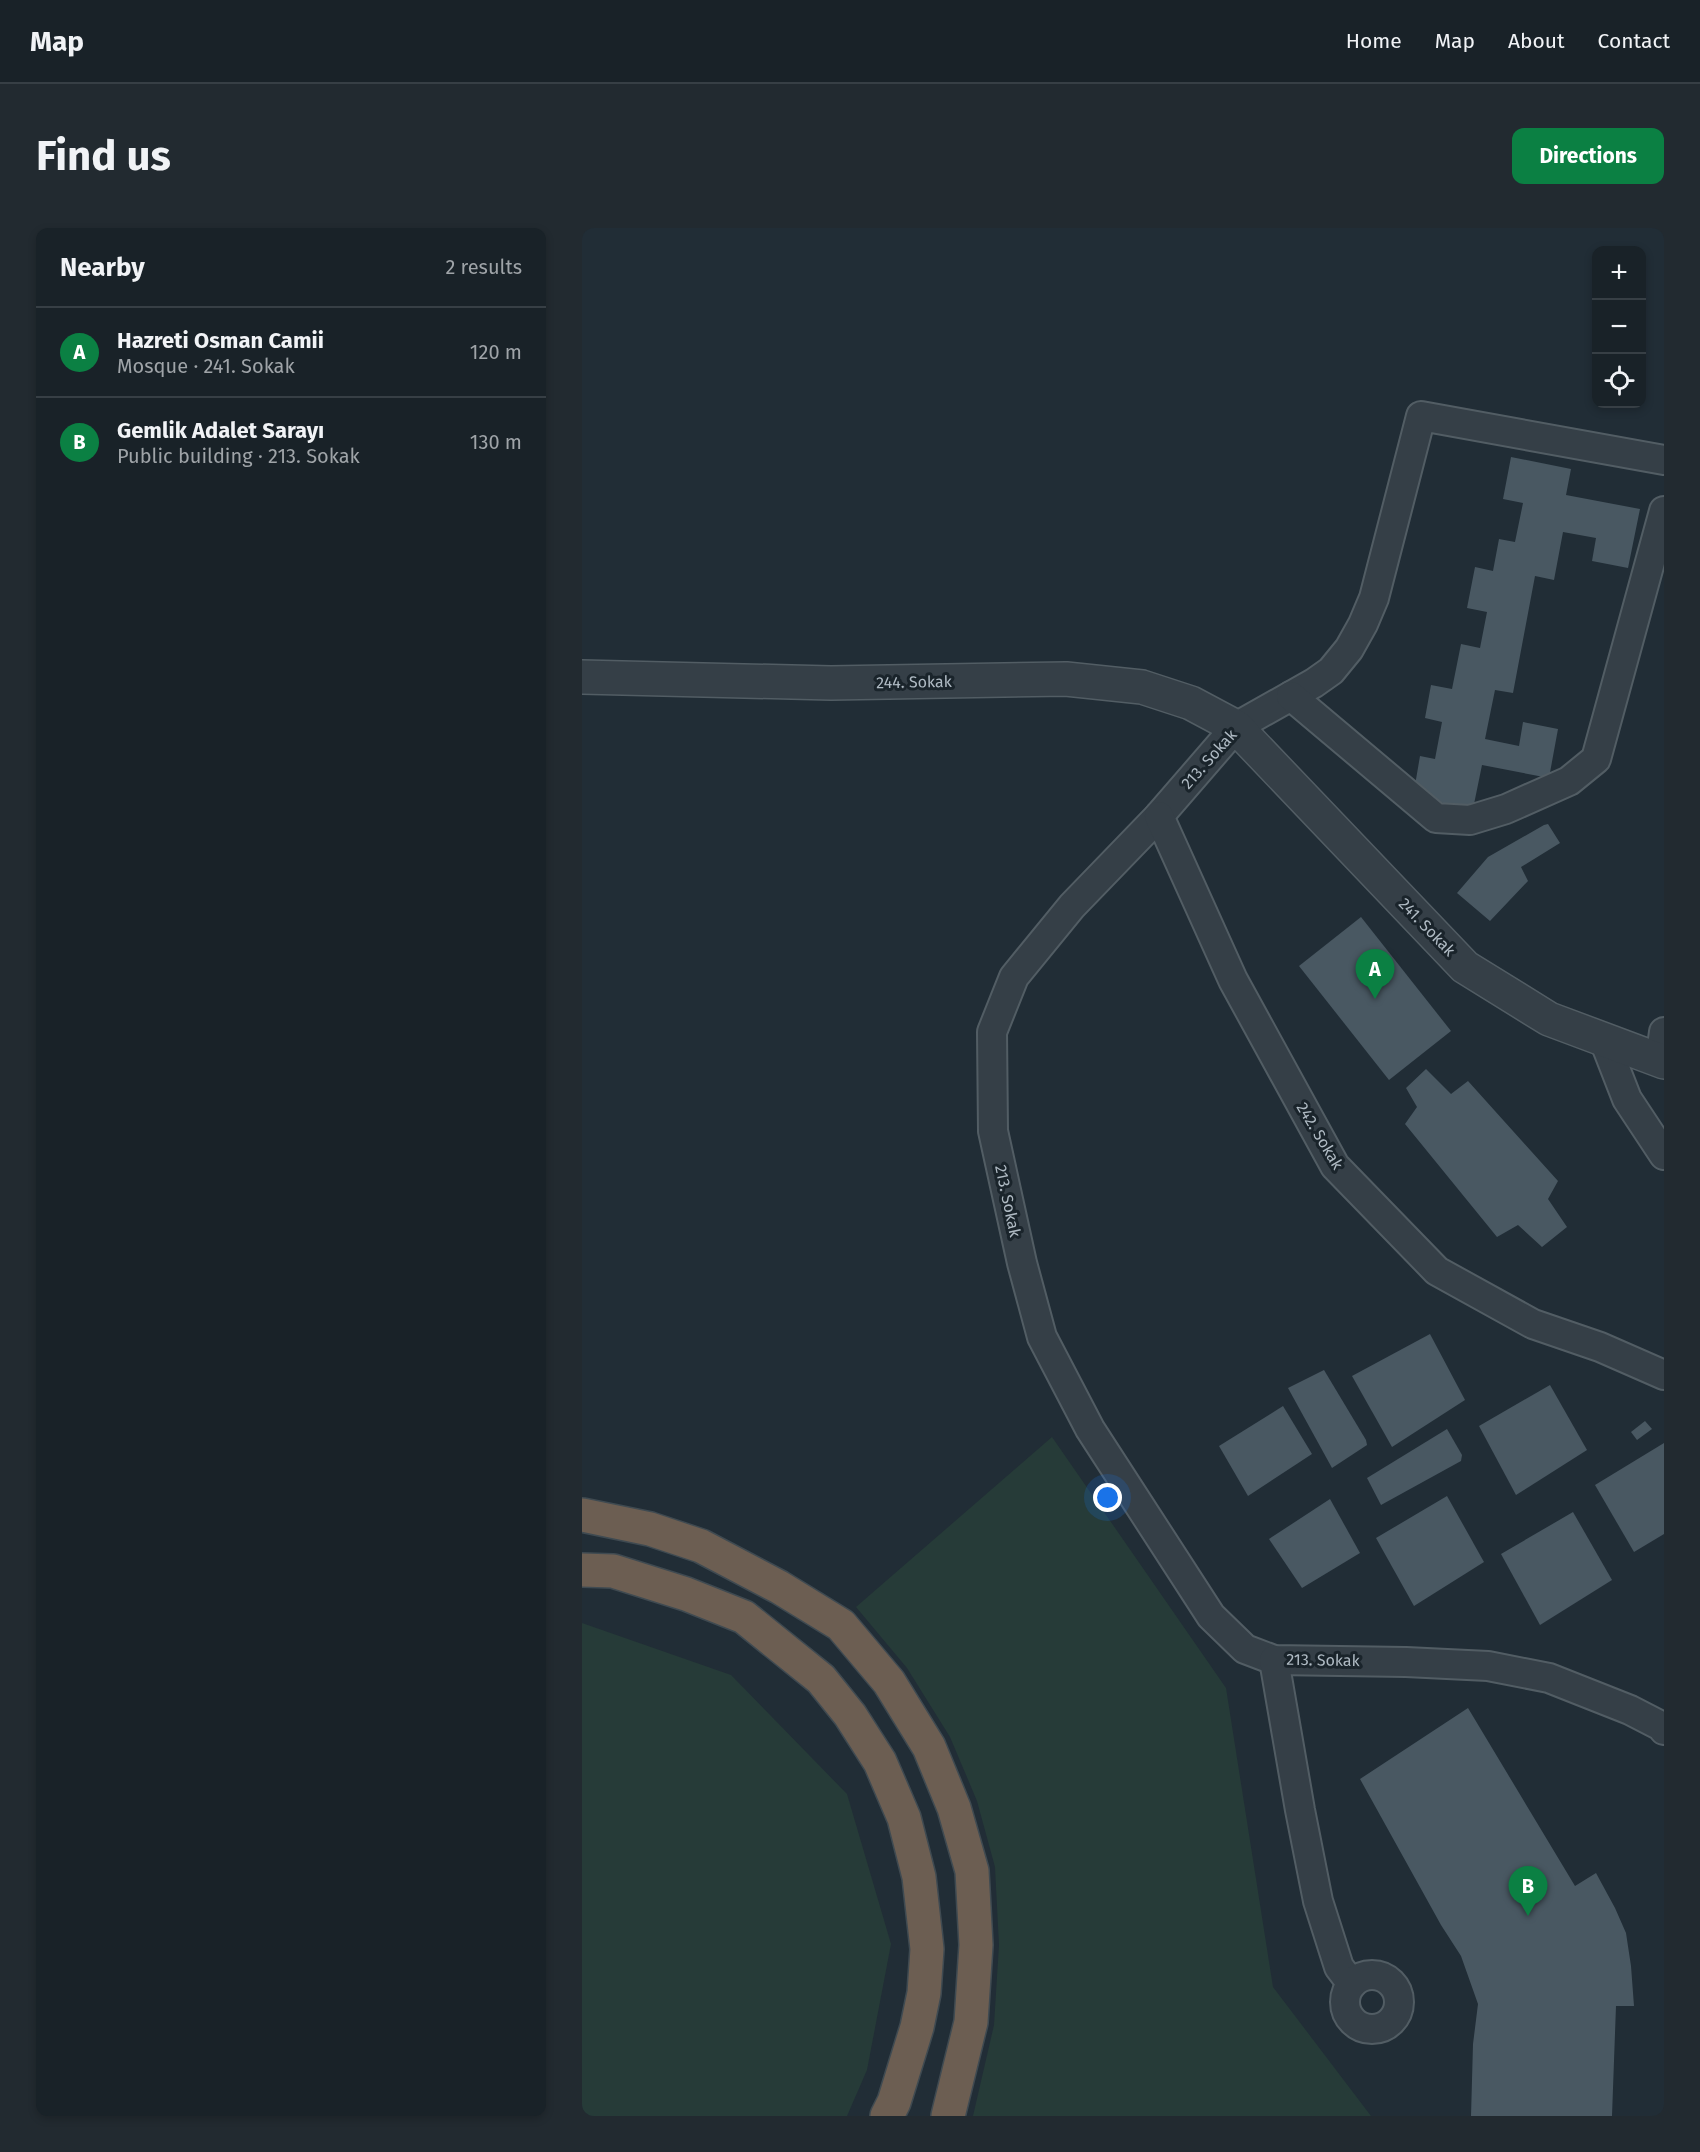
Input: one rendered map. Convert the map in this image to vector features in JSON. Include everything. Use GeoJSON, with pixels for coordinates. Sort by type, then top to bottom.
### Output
{"type":"FeatureCollection","features":[{"type":"Feature","properties":{"kind":"highway"},"geometry":{"type":"LineString","coordinates":[[582,1515],[650,1529],[701,1546],[779,1587],[841,1625],[889,1682],[929,1747],[954,1808],[972,1871],[976,1945],[971,2022],[948,2116]]}},
{"type":"Feature","properties":{"kind":"highway"},"geometry":{"type":"LineString","coordinates":[[582,1569],[613,1571],[686,1594],[744,1617],[821,1679],[850,1715],[880,1762],[904,1818],[919,1877],[927,1949],[924,1993],[917,2027],[894,2102],[886,2116]]}},
{"type":"Feature","properties":{"kind":"street","name":"213. Sokak"},"geometry":{"type":"LineString","coordinates":[[1664,460],[1422,416],[1374,598],[1349,649],[1331,671],[1236,727],[1159,816],[1072,906],[1014,977],[992,1032],[993,1131],[1022,1263],[1042,1337],[1090,1429],[1211,1616],[1245,1649],[1274,1660],[1488,1666],[1549,1678],[1630,1710],[1661,1726],[1664,1730]]}},
{"type":"Feature","properties":{"kind":"street"},"geometry":{"type":"LineString","coordinates":[[1292,696],[1436,818],[1470,820],[1506,809],[1569,780],[1596,759],[1664,511]]}},
{"type":"Feature","properties":{"kind":"street","name":"244. Sokak"},"geometry":{"type":"LineString","coordinates":[[582,677],[831,682],[1066,680],[1142,687],[1191,703],[1236,727]]}},
{"type":"Feature","properties":{"kind":"street","name":"241. Sokak"},"geometry":{"type":"LineString","coordinates":[[1236,727],[1465,967],[1549,1019],[1604,1040],[1663,1052]]}},
{"type":"Feature","properties":{"kind":"street","name":"242. Sokak"},"geometry":{"type":"LineString","coordinates":[[1159,816],[1233,980],[1335,1166],[1437,1271],[1533,1324],[1600,1347],[1664,1376]]}},
{"type":"Feature","properties":{"kind":"street"},"geometry":{"type":"LineString","coordinates":[[1604,1040],[1628,1099],[1664,1155]]}},
{"type":"Feature","properties":{"kind":"street"},"geometry":{"type":"LineString","coordinates":[[1274,1660],[1318,1901],[1339,1967],[1352,1984]]}},
{"type":"Feature","properties":{"kind":"green space"},"geometry":{"type":"Polygon","coordinates":[[[1052,1437],[1226,1688],[1273,1987],[1371,2116],[973,2116],[994,2025],[999,1945],[995,1867],[977,1801],[950,1737],[907,1668],[856,1607],[1052,1437]]]}},
{"type":"Feature","properties":{"kind":"green space"},"geometry":{"type":"Polygon","coordinates":[[[582,1623],[731,1675],[847,1794],[891,1944],[867,2070],[847,2116],[582,2116],[582,1623]]]}},
{"type":"Feature","properties":{"kind":"building"},"geometry":{"type":"Polygon","coordinates":[[[1511,457],[1571,469],[1566,495],[1640,509],[1628,568],[1592,561],[1596,538],[1563,532],[1554,580],[1535,576],[1513,693],[1495,690],[1485,739],[1519,746],[1523,722],[1558,729],[1549,778],[1482,765],[1473,809],[1413,797],[1420,756],[1435,759],[1442,722],[1425,718],[1431,685],[1452,689],[1461,644],[1480,648],[1487,612],[1467,608],[1475,567],[1493,571],[1499,539],[1515,542],[1523,503],[1503,499],[1511,457]]]}},
{"type":"Feature","properties":{"kind":"building"},"geometry":{"type":"Polygon","coordinates":[[[1548,824],[1560,843],[1521,867],[1528,881],[1490,921],[1457,893],[1488,857],[1548,824]]]}},
{"type":"Feature","properties":{"kind":"building"},"geometry":{"type":"Polygon","coordinates":[[[1361,917],[1451,1031],[1389,1080],[1299,966],[1361,917]]]}},
{"type":"Feature","properties":{"kind":"building"},"geometry":{"type":"Polygon","coordinates":[[[1426,1069],[1451,1094],[1468,1081],[1558,1181],[1548,1199],[1567,1227],[1542,1247],[1518,1225],[1497,1237],[1405,1124],[1417,1107],[1406,1088],[1426,1069]]]}},
{"type":"Feature","properties":{"kind":"building"},"geometry":{"type":"Polygon","coordinates":[[[1430,1334],[1465,1400],[1392,1447],[1352,1376],[1430,1334]]]}},
{"type":"Feature","properties":{"kind":"building"},"geometry":{"type":"Polygon","coordinates":[[[1324,1370],[1367,1445],[1332,1468],[1288,1388],[1324,1370]]]}},
{"type":"Feature","properties":{"kind":"building"},"geometry":{"type":"Polygon","coordinates":[[[1550,1385],[1587,1450],[1516,1495],[1479,1426],[1550,1385]]]}},
{"type":"Feature","properties":{"kind":"building"},"geometry":{"type":"Polygon","coordinates":[[[1283,1406],[1312,1454],[1248,1496],[1219,1446],[1283,1406]]]}},
{"type":"Feature","properties":{"kind":"building"},"geometry":{"type":"Polygon","coordinates":[[[1645,1421],[1652,1429],[1637,1440],[1631,1432],[1645,1421]]]}},
{"type":"Feature","properties":{"kind":"building"},"geometry":{"type":"Polygon","coordinates":[[[1447,1429],[1462,1455],[1461,1461],[1381,1505],[1367,1478],[1447,1429]]]}},
{"type":"Feature","properties":{"kind":"building"},"geometry":{"type":"Polygon","coordinates":[[[1664,1443],[1664,1534],[1634,1552],[1595,1485],[1664,1443]]]}},
{"type":"Feature","properties":{"kind":"building"},"geometry":{"type":"Polygon","coordinates":[[[1447,1496],[1484,1562],[1414,1606],[1376,1538],[1447,1496]]]}},
{"type":"Feature","properties":{"kind":"building"},"geometry":{"type":"Polygon","coordinates":[[[1330,1499],[1360,1553],[1302,1588],[1269,1539],[1330,1499]]]}},
{"type":"Feature","properties":{"kind":"building"},"geometry":{"type":"Polygon","coordinates":[[[1573,1512],[1612,1580],[1540,1625],[1501,1554],[1573,1512]]]}},
{"type":"Feature","properties":{"kind":"building"},"geometry":{"type":"Polygon","coordinates":[[[1468,1708],[1575,1886],[1596,1873],[1626,1933],[1634,2006],[1616,2006],[1612,2116],[1471,2116],[1473,2044],[1478,2004],[1461,1956],[1441,1925],[1360,1779],[1468,1708]]]}},
{"type":"Feature","properties":{"kind":"place","name":"Hazreti Osman Camii"},"geometry":{"type":"Point","coordinates":[1375,999]}},
{"type":"Feature","properties":{"kind":"place","name":"Gemlik Adalet Sarayı"},"geometry":{"type":"Point","coordinates":[1528,1916]}}]}
